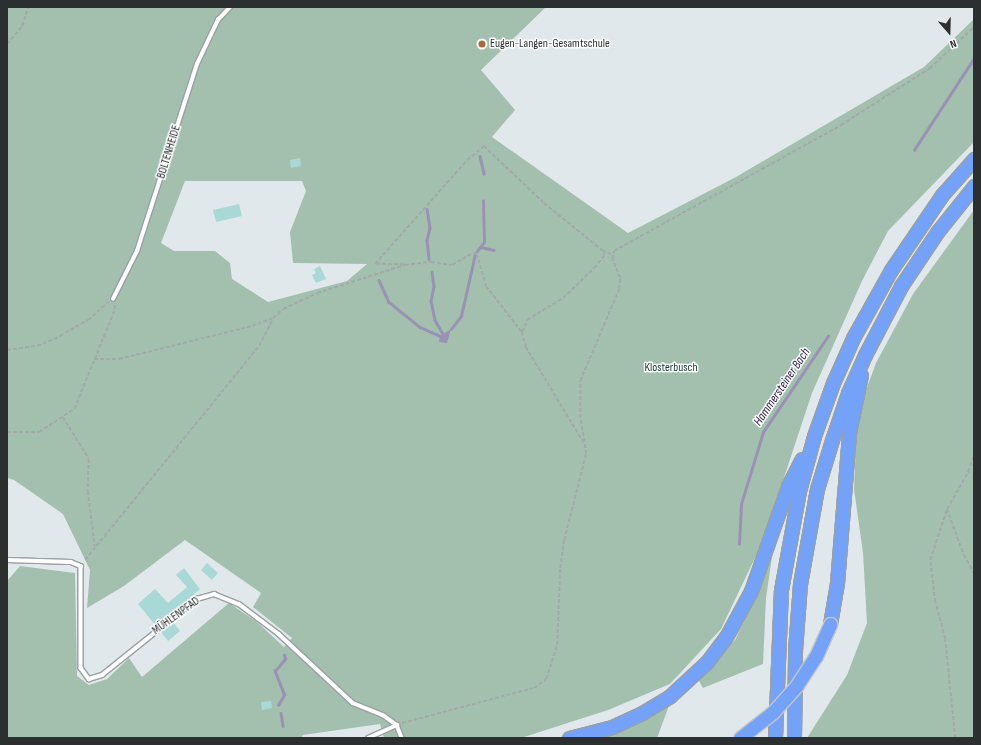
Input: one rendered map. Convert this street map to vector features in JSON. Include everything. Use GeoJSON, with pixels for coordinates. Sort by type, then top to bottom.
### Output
{"type":"FeatureCollection","features":[{"type":"Feature","properties":{"kind":"highway"},"geometry":{"type":"LineString","coordinates":[[775,738],[781,590],[798,491],[814,436],[833,383],[853,338],[891,270],[942,195],[974,159]]}},
{"type":"Feature","properties":{"kind":"highway"},"geometry":{"type":"LineString","coordinates":[[794,738],[795,650],[806,539],[832,440],[848,393],[865,355],[912,268],[974,186]]}},
{"type":"Feature","properties":{"kind":"highway"},"geometry":{"type":"LineString","coordinates":[[740,738],[773,712],[797,685],[816,656],[830,624],[837,583],[849,433],[865,355]]}},
{"type":"Feature","properties":{"kind":"highway"},"geometry":{"type":"LineString","coordinates":[[569,738],[612,727],[656,705],[687,682],[718,649],[734,624],[751,591],[788,486],[814,436]]}},
{"type":"Feature","properties":{"kind":"lane","name":"BOLTENHEIDE"},"geometry":{"type":"LineString","coordinates":[[113,299],[137,251],[197,64],[218,20],[230,7]]}},
{"type":"Feature","properties":{"kind":"lane"},"geometry":{"type":"LineString","coordinates":[[7,560],[71,562],[81,566]]}},
{"type":"Feature","properties":{"kind":"lane","name":"MÜHLENPFAD"},"geometry":{"type":"LineString","coordinates":[[81,566],[81,668],[89,679],[102,675],[197,599],[214,594],[239,604],[273,630],[352,703],[383,715],[397,725]]}},
{"type":"Feature","properties":{"kind":"lane"},"geometry":{"type":"LineString","coordinates":[[368,738],[397,725],[402,738]]}},
{"type":"Feature","properties":{"kind":"path"},"geometry":{"type":"LineString","coordinates":[[7,44],[22,26],[28,7]]}},
{"type":"Feature","properties":{"kind":"path"},"geometry":{"type":"LineString","coordinates":[[397,725],[534,688],[546,679],[557,645],[560,568],[564,540],[583,474],[586,454],[580,418],[580,382],[619,289],[620,278],[613,255],[616,248],[841,125],[930,68],[974,27]]}},
{"type":"Feature","properties":{"kind":"path"},"geometry":{"type":"LineString","coordinates":[[584,445],[526,347],[522,332],[486,286],[477,254],[452,265],[431,262],[405,265],[375,264],[467,160],[484,146],[519,181],[602,250],[613,255]]}},
{"type":"Feature","properties":{"kind":"path"},"geometry":{"type":"LineString","coordinates":[[522,332],[527,320],[563,298],[594,268],[605,255],[602,250]]}},
{"type":"Feature","properties":{"kind":"path"},"geometry":{"type":"LineString","coordinates":[[94,359],[119,359],[252,326],[273,318],[283,309],[317,293],[405,265]]}},
{"type":"Feature","properties":{"kind":"path"},"geometry":{"type":"LineString","coordinates":[[7,350],[37,346],[60,336],[88,320],[113,299],[116,309],[74,409],[39,432],[7,432]]}},
{"type":"Feature","properties":{"kind":"path"},"geometry":{"type":"LineString","coordinates":[[81,566],[259,346],[273,318]]}},
{"type":"Feature","properties":{"kind":"path"},"geometry":{"type":"LineString","coordinates":[[63,417],[89,459],[88,491],[95,547]]}},
{"type":"Feature","properties":{"kind":"path"},"geometry":{"type":"LineString","coordinates":[[955,738],[945,639],[935,602],[930,560],[947,509],[968,472],[974,455]]}},
{"type":"Feature","properties":{"kind":"path"},"geometry":{"type":"LineString","coordinates":[[947,509],[964,555],[974,573]]}},
{"type":"Feature","properties":{"kind":"green space","name":"Klosterbusch"},"geometry":{"type":"Polygon","coordinates":[[[7,7],[546,7],[481,70],[515,110],[492,137],[628,233],[736,177],[924,67],[974,19],[974,142],[888,231],[862,281],[812,393],[763,541],[721,629],[670,684],[608,710],[521,738],[384,738],[380,724],[303,735],[301,738],[7,738],[7,581],[20,566],[75,573],[77,676],[89,685],[107,679],[129,658],[142,677],[229,603],[257,622],[284,647],[292,638],[253,607],[261,593],[185,540],[124,586],[87,608],[90,570],[63,514],[14,480],[7,478],[7,7]],[[185,181],[161,243],[174,251],[215,251],[230,263],[232,279],[268,302],[347,281],[367,264],[293,263],[290,232],[306,191],[302,181],[185,181]]]}},
{"type":"Feature","properties":{"kind":"green space"},"geometry":{"type":"Polygon","coordinates":[[[974,210],[974,738],[807,738],[847,675],[867,623],[863,553],[854,489],[857,417],[876,363],[913,294],[974,210]]]}},
{"type":"Feature","properties":{"kind":"green space"},"geometry":{"type":"Polygon","coordinates":[[[773,550],[766,598],[763,664],[703,688],[697,677],[735,640],[755,598],[773,550]]]}},
{"type":"Feature","properties":{"kind":"green space"},"geometry":{"type":"Polygon","coordinates":[[[670,703],[657,738],[586,738],[670,703]]]}},
{"type":"Feature","properties":{"kind":"shaded area"},"geometry":{"type":"Polygon","coordinates":[[[451,329],[447,343],[439,342],[440,336],[451,329]]]}},
{"type":"Feature","properties":{"kind":"building"},"geometry":{"type":"Polygon","coordinates":[[[300,158],[301,166],[291,168],[290,160],[300,158]]]}},
{"type":"Feature","properties":{"kind":"building"},"geometry":{"type":"Polygon","coordinates":[[[239,204],[242,216],[216,222],[213,210],[239,204]]]}},
{"type":"Feature","properties":{"kind":"building"},"geometry":{"type":"Polygon","coordinates":[[[320,266],[326,279],[316,283],[312,275],[316,273],[314,269],[320,266]]]}},
{"type":"Feature","properties":{"kind":"building"},"geometry":{"type":"Polygon","coordinates":[[[207,563],[218,573],[212,580],[201,570],[207,563]]]}},
{"type":"Feature","properties":{"kind":"building"},"geometry":{"type":"Polygon","coordinates":[[[184,568],[200,589],[157,627],[138,604],[155,589],[168,603],[187,587],[176,575],[184,568]]]}},
{"type":"Feature","properties":{"kind":"building"},"geometry":{"type":"Polygon","coordinates":[[[173,622],[180,631],[168,641],[161,632],[173,622]]]}},
{"type":"Feature","properties":{"kind":"building"},"geometry":{"type":"Polygon","coordinates":[[[271,701],[272,708],[262,710],[261,702],[271,701]]]}},
{"type":"Feature","properties":{"kind":"waterway","name":"Hammersteiner Bach"},"geometry":{"type":"LineString","coordinates":[[914,150],[974,58]]}},
{"type":"Feature","properties":{"kind":"waterway"},"geometry":{"type":"LineString","coordinates":[[480,156],[484,174]]}},
{"type":"Feature","properties":{"kind":"waterway"},"geometry":{"type":"LineString","coordinates":[[477,251],[484,242],[483,201]]}},
{"type":"Feature","properties":{"kind":"waterway"},"geometry":{"type":"LineString","coordinates":[[427,209],[430,228],[427,240],[429,259]]}},
{"type":"Feature","properties":{"kind":"waterway"},"geometry":{"type":"LineString","coordinates":[[481,247],[494,250]]}},
{"type":"Feature","properties":{"kind":"waterway"},"geometry":{"type":"LineString","coordinates":[[451,329],[461,316],[475,254]]}},
{"type":"Feature","properties":{"kind":"waterway"},"geometry":{"type":"LineString","coordinates":[[432,272],[434,286],[431,301],[435,320],[443,334]]}},
{"type":"Feature","properties":{"kind":"waterway"},"geometry":{"type":"LineString","coordinates":[[379,280],[389,302],[420,327],[440,336]]}},
{"type":"Feature","properties":{"kind":"waterway","name":"Hammersteiner Bach"},"geometry":{"type":"LineString","coordinates":[[739,544],[741,504],[763,432],[828,336]]}},
{"type":"Feature","properties":{"kind":"waterway"},"geometry":{"type":"LineString","coordinates":[[278,705],[284,695],[275,671],[285,659],[284,655]]}},
{"type":"Feature","properties":{"kind":"waterway"},"geometry":{"type":"LineString","coordinates":[[281,713],[283,726]]}},
{"type":"Feature","properties":{"kind":"place","name":"Eugen-Langen-Gesamtschule"},"geometry":{"type":"Point","coordinates":[482,44]}}]}
